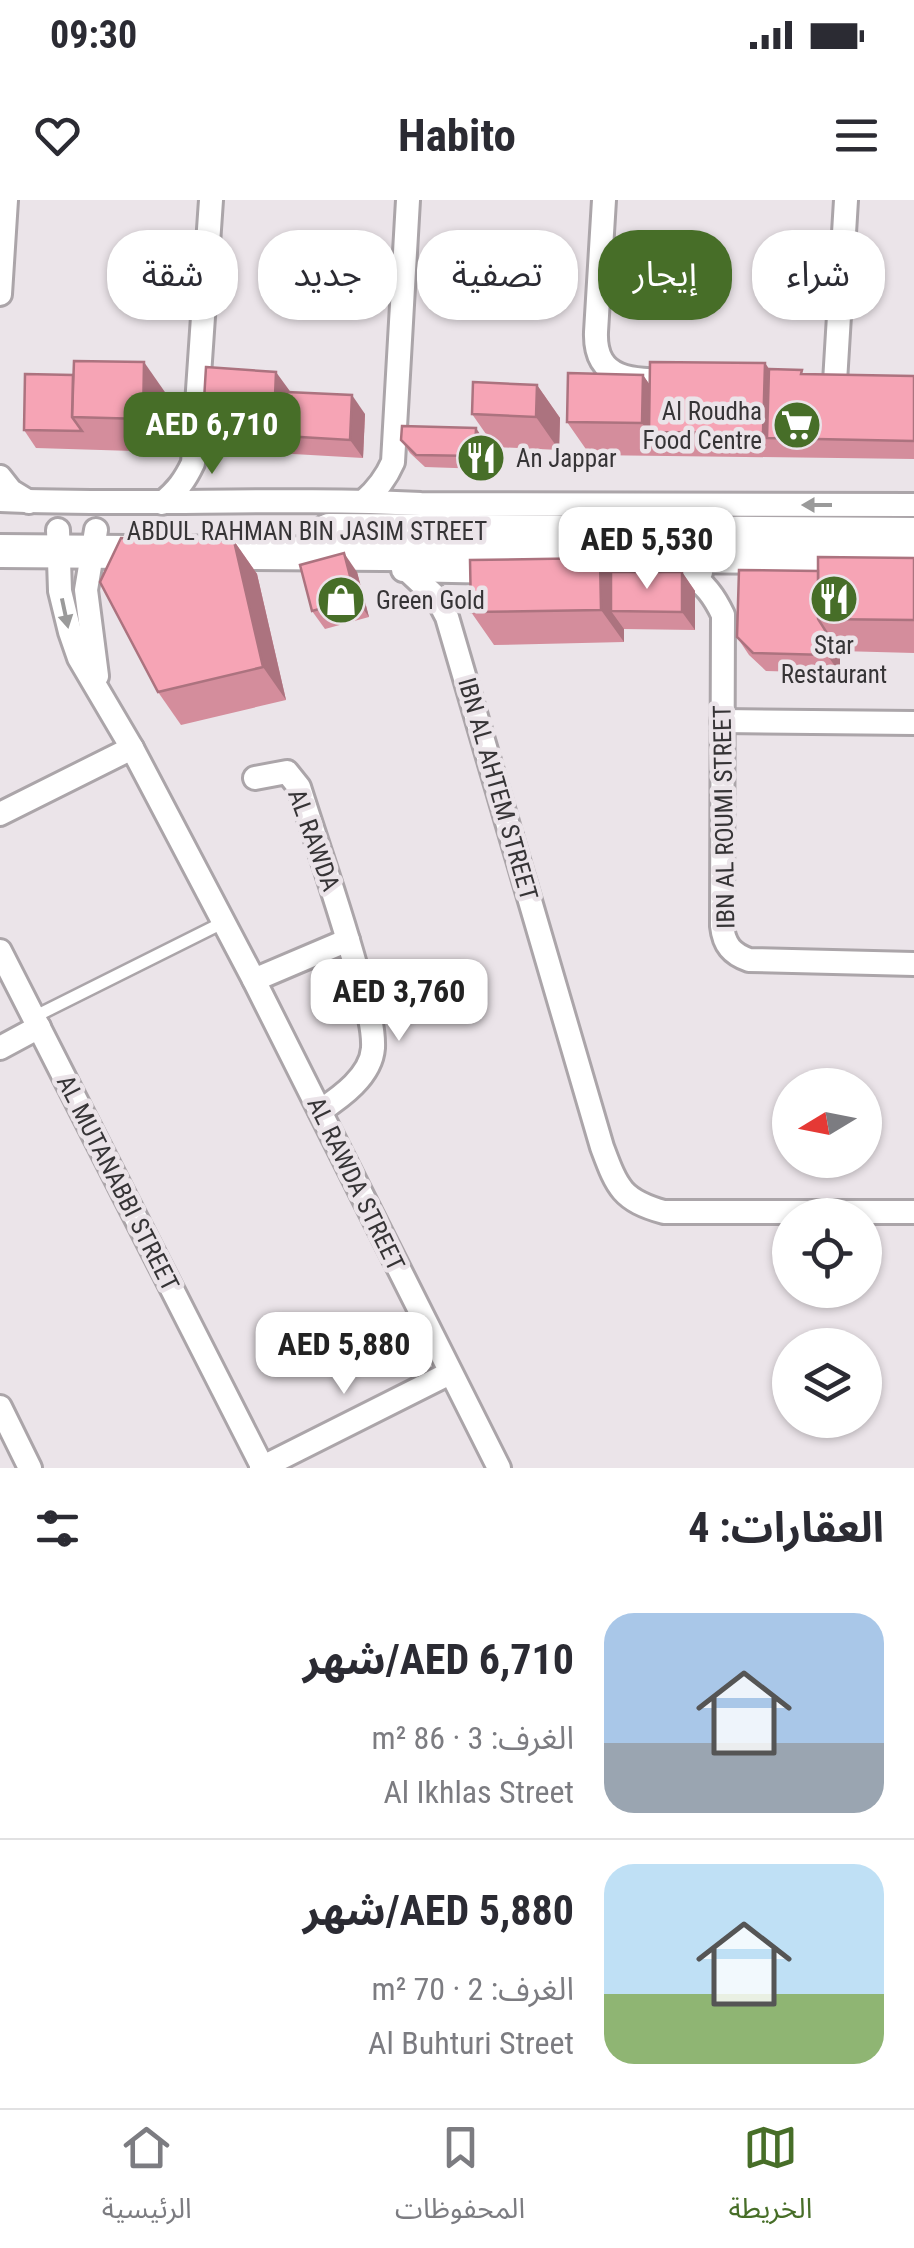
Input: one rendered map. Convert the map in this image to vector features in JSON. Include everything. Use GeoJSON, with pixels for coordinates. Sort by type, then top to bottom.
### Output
{"type":"FeatureCollection","features":[{"type":"Feature","properties":{"kind":"main road","name":"ABDUL RAHMAN BIN JASIM STREET"},"geometry":{"type":"LineString","coordinates":[[0,530],[58,541]]}},
{"type":"Feature","properties":{"kind":"main road","name":"ABDUL RAHMAN BIN JASIM STREET"},"geometry":{"type":"LineString","coordinates":[[0,550],[58,541],[454,531],[914,534]]}},
{"type":"Feature","properties":{"kind":"main road","name":"ABDUL RAHMAN BIN JASIM STREET"},"geometry":{"type":"LineString","coordinates":[[192,540],[502,555],[914,558]]}},
{"type":"Feature","properties":{"kind":"street"},"geometry":{"type":"LineString","coordinates":[[0,294],[6,200]]}},
{"type":"Feature","properties":{"kind":"street"},"geometry":{"type":"LineString","coordinates":[[162,502],[176,492],[193,463],[210,200]]}},
{"type":"Feature","properties":{"kind":"street"},"geometry":{"type":"LineString","coordinates":[[364,502],[386,477],[392,462],[408,200]]}},
{"type":"Feature","properties":{"kind":"street"},"geometry":{"type":"LineString","coordinates":[[604,200],[596,342],[602,361],[626,379],[696,380]]}},
{"type":"Feature","properties":{"kind":"street"},"geometry":{"type":"LineString","coordinates":[[835,382],[846,200]]}},
{"type":"Feature","properties":{"kind":"street"},"geometry":{"type":"LineString","coordinates":[[392,462],[400,479],[421,504],[454,531]]}},
{"type":"Feature","properties":{"kind":"street"},"geometry":{"type":"LineString","coordinates":[[193,463],[198,479],[221,503]]}},
{"type":"Feature","properties":{"kind":"street"},"geometry":{"type":"LineString","coordinates":[[0,478],[29,502]]}},
{"type":"Feature","properties":{"kind":"street","name":"ABDUL RAHMAN BIN JASIM STREET"},"geometry":{"type":"LineString","coordinates":[[0,500],[914,505]]}},
{"type":"Feature","properties":{"kind":"street","name":"ABDUL RAHMAN BIN JASIM STREET"},"geometry":{"type":"LineString","coordinates":[[192,540],[231,566],[687,572],[738,592],[914,574]]}},
{"type":"Feature","properties":{"kind":"street","name":"AL RAWDA STREET"},"geometry":{"type":"LineString","coordinates":[[58,541],[60,591],[80,658],[224,922],[499,1468]]}},
{"type":"Feature","properties":{"kind":"street","name":"AL RAWDA STREET"},"geometry":{"type":"LineString","coordinates":[[94,541],[86,590],[99,689]]}},
{"type":"Feature","properties":{"kind":"street"},"geometry":{"type":"LineString","coordinates":[[687,572],[715,597],[738,592],[786,555]]}},
{"type":"Feature","properties":{"kind":"street","name":"IBN AL AHTEM STREET"},"geometry":{"type":"LineString","coordinates":[[407,570],[437,598],[448,617],[602,1148],[613,1177],[626,1196],[664,1212],[914,1212]]}},
{"type":"Feature","properties":{"kind":"street"},"geometry":{"type":"LineString","coordinates":[[448,617],[455,597],[483,572]]}},
{"type":"Feature","properties":{"kind":"street","name":"IBN AL ROUMI STREET"},"geometry":{"type":"LineString","coordinates":[[738,592],[722,720],[722,926],[728,948],[749,960],[914,964]]}},
{"type":"Feature","properties":{"kind":"street"},"geometry":{"type":"LineString","coordinates":[[722,720],[914,722]]}},
{"type":"Feature","properties":{"kind":"street"},"geometry":{"type":"LineString","coordinates":[[0,814],[132,748]]}},
{"type":"Feature","properties":{"kind":"street","name":"AL RAWDA"},"geometry":{"type":"LineString","coordinates":[[255,778],[287,772],[299,786],[368,1012],[373,1050],[360,1077],[342,1097],[320,1111]]}},
{"type":"Feature","properties":{"kind":"street"},"geometry":{"type":"LineString","coordinates":[[254,980],[348,940]]}},
{"type":"Feature","properties":{"kind":"street","name":"AL MUTANABBI STREET"},"geometry":{"type":"LineString","coordinates":[[0,951],[262,1468]]}},
{"type":"Feature","properties":{"kind":"street"},"geometry":{"type":"LineString","coordinates":[[0,1048],[36,1022]]}},
{"type":"Feature","properties":{"kind":"street"},"geometry":{"type":"LineString","coordinates":[[262,1468],[450,1373]]}},
{"type":"Feature","properties":{"kind":"street"},"geometry":{"type":"LineString","coordinates":[[0,1406],[30,1468]]}},
{"type":"Feature","properties":{"kind":"lane"},"geometry":{"type":"LineString","coordinates":[[36,1022],[224,922]]}},
{"type":"Feature","properties":{"kind":"building"},"geometry":{"type":"Polygon","coordinates":[[[74,361],[144,362],[143,419],[72,417],[74,361]]]}},
{"type":"Feature","properties":{"kind":"building"},"geometry":{"type":"Polygon","coordinates":[[[650,362],[765,363],[763,433],[649,432],[650,362]]]}},
{"type":"Feature","properties":{"kind":"building"},"geometry":{"type":"Polygon","coordinates":[[[206,367],[276,372],[274,421],[203,417],[206,367]]]}},
{"type":"Feature","properties":{"kind":"building"},"geometry":{"type":"Polygon","coordinates":[[[769,369],[802,370],[801,374],[914,376],[914,441],[767,438],[769,369]]]}},
{"type":"Feature","properties":{"kind":"building"},"geometry":{"type":"Polygon","coordinates":[[[568,373],[643,375],[642,423],[567,422],[568,373]]]}},
{"type":"Feature","properties":{"kind":"building"},"geometry":{"type":"Polygon","coordinates":[[[25,374],[73,375],[72,417],[82,431],[24,430],[25,374]]]}},
{"type":"Feature","properties":{"kind":"building"},"geometry":{"type":"Polygon","coordinates":[[[473,382],[537,385],[536,417],[472,414],[473,382]]]}},
{"type":"Feature","properties":{"kind":"building"},"geometry":{"type":"Polygon","coordinates":[[[287,392],[352,395],[350,440],[284,436],[287,392]]]}},
{"type":"Feature","properties":{"kind":"building"},"geometry":{"type":"Polygon","coordinates":[[[402,426],[476,428],[475,456],[416,455],[401,440],[402,426]]]}},
{"type":"Feature","properties":{"kind":"building"},"geometry":{"type":"Polygon","coordinates":[[[121,538],[234,541],[263,667],[158,692],[100,582],[121,538]]]}},
{"type":"Feature","properties":{"kind":"building"},"geometry":{"type":"Polygon","coordinates":[[[344,553],[356,599],[312,611],[300,565],[344,553]]]}},
{"type":"Feature","properties":{"kind":"building"},"geometry":{"type":"Polygon","coordinates":[[[818,557],[914,558],[914,620],[818,619],[818,557]]]}},
{"type":"Feature","properties":{"kind":"building"},"geometry":{"type":"Polygon","coordinates":[[[600,558],[601,610],[471,612],[470,560],[600,558]]]}},
{"type":"Feature","properties":{"kind":"building"},"geometry":{"type":"Polygon","coordinates":[[[739,570],[818,571],[818,619],[827,633],[827,655],[753,653],[737,637],[739,570]]]}},
{"type":"Feature","properties":{"kind":"building"},"geometry":{"type":"Polygon","coordinates":[[[611,572],[682,572],[682,612],[611,611],[611,572]]]}},
{"type":"Feature","properties":{"kind":"place","name":"Al Roudha Food Centre"},"geometry":{"type":"Point","coordinates":[797,425]}},
{"type":"Feature","properties":{"kind":"place","name":"An Jappar"},"geometry":{"type":"Point","coordinates":[481,458]}},
{"type":"Feature","properties":{"kind":"place","name":"Star Restaurant"},"geometry":{"type":"Point","coordinates":[834,599]}},
{"type":"Feature","properties":{"kind":"place","name":"Green Gold"},"geometry":{"type":"Point","coordinates":[341,600]}}]}
